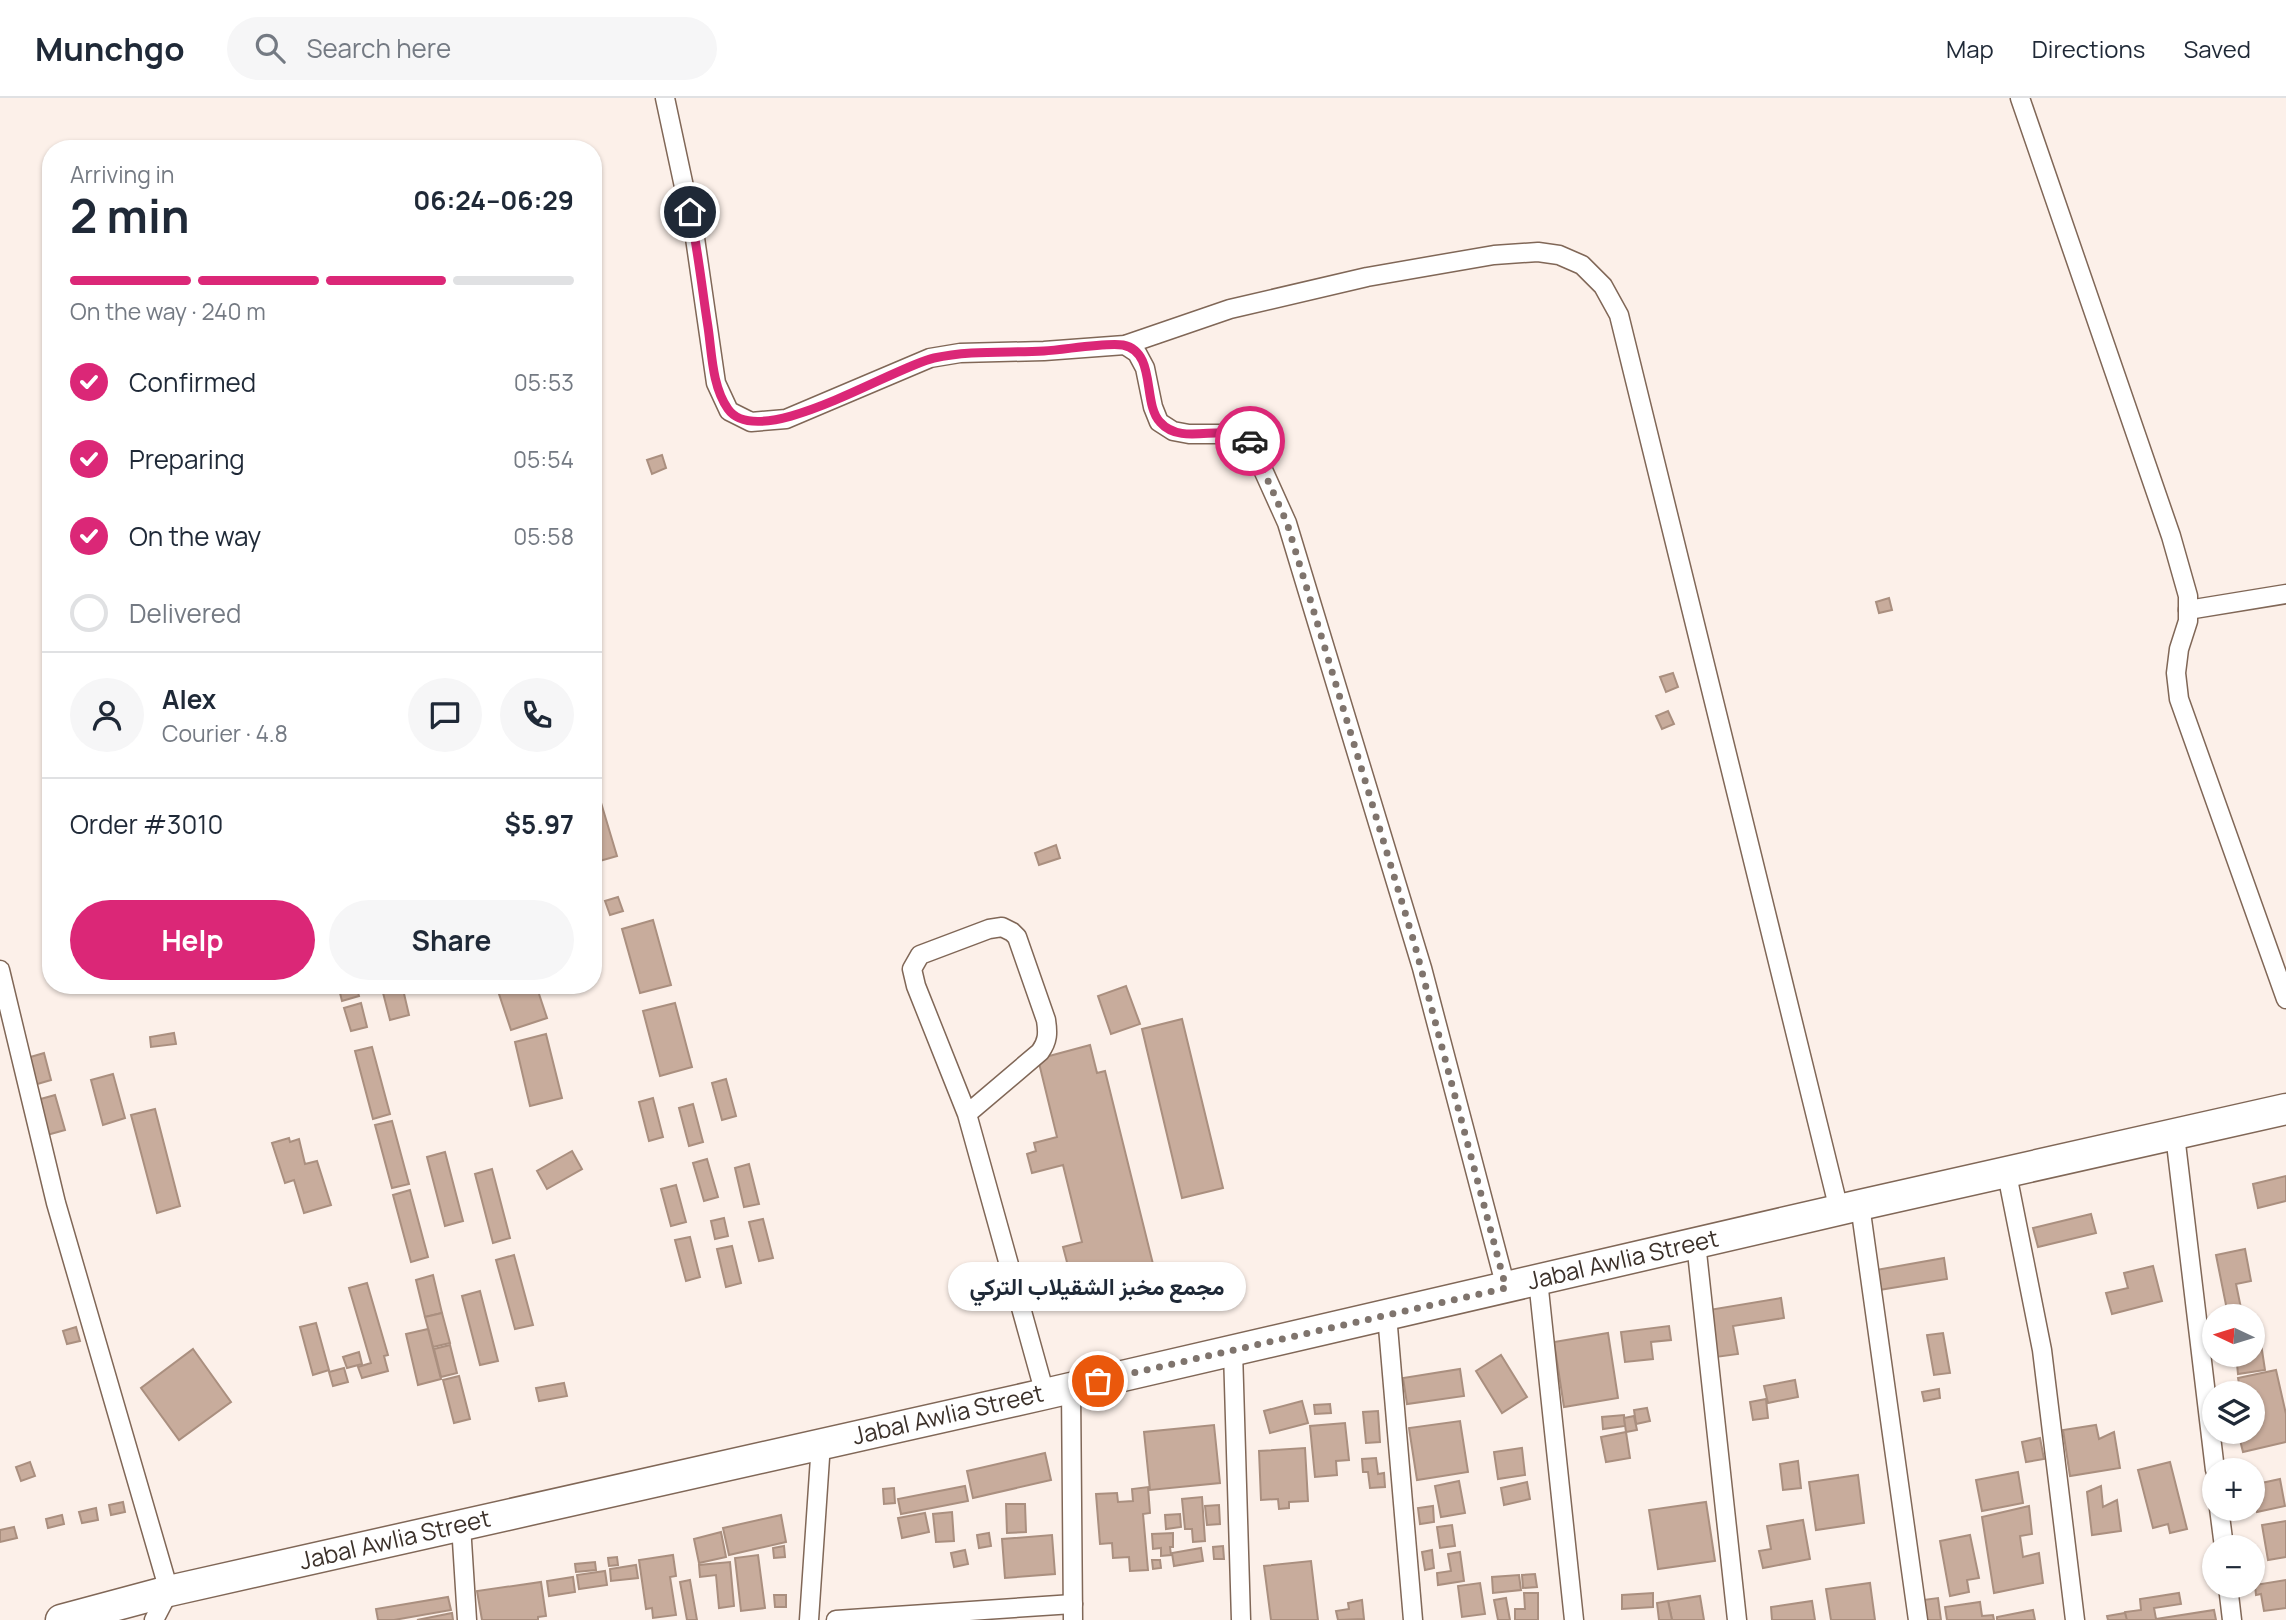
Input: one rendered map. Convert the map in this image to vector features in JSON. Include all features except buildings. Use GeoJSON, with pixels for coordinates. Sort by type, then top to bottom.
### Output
{"type":"FeatureCollection","features":[{"type":"Feature","properties":{"kind":"highway","name":"Jabal Awlia Street"},"geometry":{"type":"LineString","coordinates":[[61,1620],[169,1591],[2286,1110]]}},
{"type":"Feature","properties":{"kind":"street"},"geometry":{"type":"LineString","coordinates":[[665,98],[695,238],[716,383],[729,411],[751,422],[786,419],[930,358],[960,353],[1125,345],[1242,306],[1367,277],[1494,255],[1538,252],[1559,255],[1583,265],[1603,286],[1619,315],[1850,1208],[1918,1620]]}},
{"type":"Feature","properties":{"kind":"street"},"geometry":{"type":"LineString","coordinates":[[2020,98],[2171,536],[2189,596],[2188,621],[2179,649],[2176,673],[2179,699],[2286,999]]}},
{"type":"Feature","properties":{"kind":"street"},"geometry":{"type":"LineString","coordinates":[[1125,345],[1137,353],[1145,368],[1159,422],[1172,431],[1189,434],[1236,434],[1250,441],[1287,523],[1422,968],[1506,1288]]}},
{"type":"Feature","properties":{"kind":"street"},"geometry":{"type":"LineString","coordinates":[[2188,610],[2286,594]]}},
{"type":"Feature","properties":{"kind":"street"},"geometry":{"type":"LineString","coordinates":[[836,1620],[1073,1612],[1058,1390],[967,1114],[916,986],[912,969],[920,955],[989,929],[1002,928],[1017,937],[1046,1020],[1048,1034],[1040,1052],[967,1114]]}},
{"type":"Feature","properties":{"kind":"street"},"geometry":{"type":"LineString","coordinates":[[0,970],[56,1203],[169,1591],[155,1620]]}},
{"type":"Feature","properties":{"kind":"street"},"geometry":{"type":"LineString","coordinates":[[2175,1135],[2214,1458]]}},
{"type":"Feature","properties":{"kind":"street"},"geometry":{"type":"LineString","coordinates":[[2007,1174],[2042,1350],[2075,1620]]}},
{"type":"Feature","properties":{"kind":"street"},"geometry":{"type":"LineString","coordinates":[[1696,1243],[1737,1620]]}},
{"type":"Feature","properties":{"kind":"street"},"geometry":{"type":"LineString","coordinates":[[1538,1280],[1574,1620]]}},
{"type":"Feature","properties":{"kind":"street"},"geometry":{"type":"LineString","coordinates":[[1387,1315],[1413,1620]]}},
{"type":"Feature","properties":{"kind":"street"},"geometry":{"type":"LineString","coordinates":[[1233,1351],[1241,1620]]}},
{"type":"Feature","properties":{"kind":"street"},"geometry":{"type":"LineString","coordinates":[[809,1620],[821,1443]]}},
{"type":"Feature","properties":{"kind":"street"},"geometry":{"type":"LineString","coordinates":[[461,1525],[467,1620]]}},
{"type":"Feature","properties":{"kind":"street"},"geometry":{"type":"LineString","coordinates":[[2229,1598],[2232,1620]]}},
{"type":"Feature","properties":{"kind":"way so far"},"geometry":{"type":"LineString","coordinates":[[1098,1381],[1506,1288],[1422,968],[1287,523],[1250,441]]}},
{"type":"Feature","properties":{"kind":"place","name":"مجمع مخبز الشقيلاب التركي"},"geometry":{"type":"Point","coordinates":[1098,1381]}},
{"type":"Feature","properties":{"kind":"route"},"geometry":{"type":"LineString","coordinates":[[690,212],[716,383],[729,411],[751,422],[786,419],[930,358],[960,353],[1125,345],[1137,353],[1145,368],[1159,422],[1172,431],[1189,434],[1236,434],[1250,441]]}}]}
